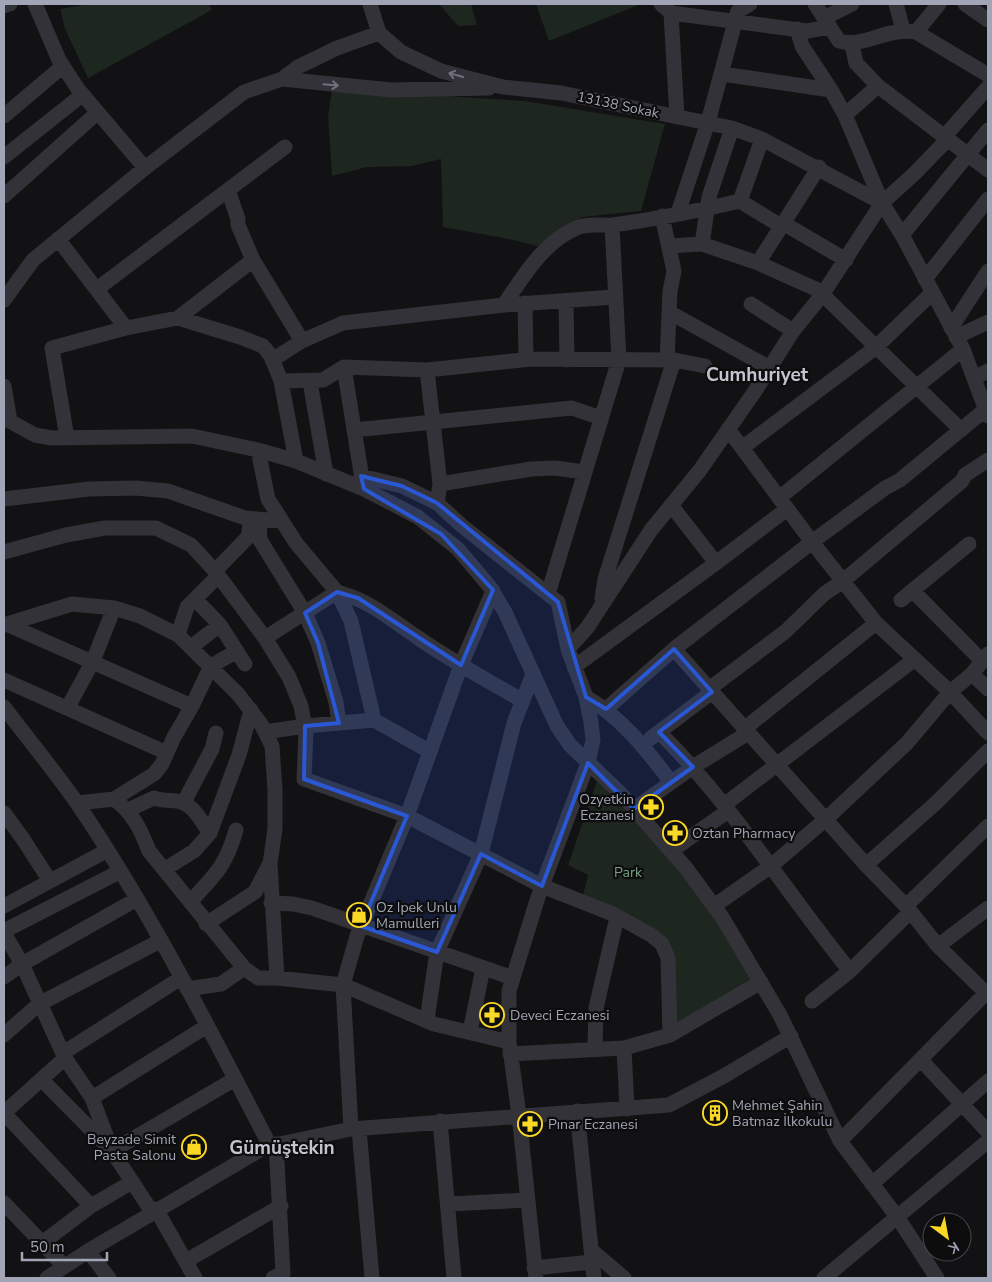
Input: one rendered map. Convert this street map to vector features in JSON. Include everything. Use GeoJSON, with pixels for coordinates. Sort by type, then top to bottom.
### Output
{"type":"FeatureCollection","features":[{"type":"Feature","properties":{"kind":"street"},"geometry":{"type":"LineString","coordinates":[[4,6],[10,4]]}},
{"type":"Feature","properties":{"kind":"street"},"geometry":{"type":"LineString","coordinates":[[35,4],[63,66],[82,95],[145,168]]}},
{"type":"Feature","properties":{"kind":"street"},"geometry":{"type":"LineString","coordinates":[[4,300],[8,284],[33,260],[145,168],[244,92],[282,79],[298,67],[337,48],[379,33],[370,4]]}},
{"type":"Feature","properties":{"kind":"street"},"geometry":{"type":"LineString","coordinates":[[678,214],[708,122],[738,12],[750,4]]}},
{"type":"Feature","properties":{"kind":"street"},"geometry":{"type":"LineString","coordinates":[[815,4],[838,40],[852,44],[884,33],[910,31],[988,74]]}},
{"type":"Feature","properties":{"kind":"street"},"geometry":{"type":"LineString","coordinates":[[677,118],[666,8],[736,21],[807,31],[826,22],[852,4]]}},
{"type":"Feature","properties":{"kind":"street"},"geometry":{"type":"LineString","coordinates":[[896,4],[910,31]]}},
{"type":"Feature","properties":{"kind":"street"},"geometry":{"type":"LineString","coordinates":[[910,31],[939,4]]}},
{"type":"Feature","properties":{"kind":"street"},"geometry":{"type":"LineString","coordinates":[[965,4],[988,20]]}},
{"type":"Feature","properties":{"kind":"street"},"geometry":{"type":"LineString","coordinates":[[606,709],[674,649],[812,542],[885,488],[900,480],[961,430],[987,412],[957,338],[902,235],[882,202],[845,115],[802,46],[797,30]]}},
{"type":"Feature","properties":{"kind":"street","name":"13138 Sokak"},"geometry":{"type":"LineString","coordinates":[[379,33],[401,52],[441,71],[503,87],[562,93],[732,128],[762,139],[819,167],[882,202]]}},
{"type":"Feature","properties":{"kind":"street"},"geometry":{"type":"LineString","coordinates":[[852,44],[856,63],[878,86],[967,156],[988,170]]}},
{"type":"Feature","properties":{"kind":"street"},"geometry":{"type":"LineString","coordinates":[[4,116],[63,66]]}},
{"type":"Feature","properties":{"kind":"street"},"geometry":{"type":"LineString","coordinates":[[722,74],[831,90]]}},
{"type":"Feature","properties":{"kind":"street"},"geometry":{"type":"LineString","coordinates":[[282,79],[391,90],[503,87]]}},
{"type":"Feature","properties":{"kind":"street"},"geometry":{"type":"LineString","coordinates":[[845,115],[878,86]]}},
{"type":"Feature","properties":{"kind":"street"},"geometry":{"type":"LineString","coordinates":[[568,649],[587,628],[651,530],[755,392],[768,367],[793,331],[822,295],[882,202],[916,174],[988,87]]}},
{"type":"Feature","properties":{"kind":"street"},"geometry":{"type":"LineString","coordinates":[[4,157],[82,95]]}},
{"type":"Feature","properties":{"kind":"street"},"geometry":{"type":"LineString","coordinates":[[4,196],[97,113]]}},
{"type":"Feature","properties":{"kind":"street"},"geometry":{"type":"LineString","coordinates":[[702,244],[707,209],[732,128]]}},
{"type":"Feature","properties":{"kind":"street"},"geometry":{"type":"LineString","coordinates":[[902,235],[988,130]]}},
{"type":"Feature","properties":{"kind":"street"},"geometry":{"type":"LineString","coordinates":[[740,201],[762,139]]}},
{"type":"Feature","properties":{"kind":"street"},"geometry":{"type":"LineString","coordinates":[[97,289],[285,147]]}},
{"type":"Feature","properties":{"kind":"street"},"geometry":{"type":"LineString","coordinates":[[758,263],[819,167]]}},
{"type":"Feature","properties":{"kind":"street"},"geometry":{"type":"LineString","coordinates":[[228,190],[238,225],[253,260],[302,341]]}},
{"type":"Feature","properties":{"kind":"street"},"geometry":{"type":"LineString","coordinates":[[742,448],[875,348],[929,286],[988,199]]}},
{"type":"Feature","properties":{"kind":"street"},"geometry":{"type":"LineString","coordinates":[[504,305],[522,277],[545,249],[562,236],[580,226],[612,225],[707,209],[740,201],[846,260]]}},
{"type":"Feature","properties":{"kind":"street"},"geometry":{"type":"LineString","coordinates":[[600,606],[605,578],[670,360],[669,312],[674,270],[662,216]]}},
{"type":"Feature","properties":{"kind":"street"},"geometry":{"type":"LineString","coordinates":[[548,594],[619,360],[614,297],[612,225]]}},
{"type":"Feature","properties":{"kind":"street"},"geometry":{"type":"LineString","coordinates":[[58,239],[126,328]]}},
{"type":"Feature","properties":{"kind":"street"},"geometry":{"type":"LineString","coordinates":[[669,246],[702,244],[758,263],[818,290],[875,348],[918,386],[961,430]]}},
{"type":"Feature","properties":{"kind":"street"},"geometry":{"type":"LineString","coordinates":[[66,438],[52,348],[126,328],[178,318],[253,260]]}},
{"type":"Feature","properties":{"kind":"street"},"geometry":{"type":"LineString","coordinates":[[574,667],[716,563],[918,386],[957,338],[988,271]]}},
{"type":"Feature","properties":{"kind":"street"},"geometry":{"type":"LineString","coordinates":[[272,360],[302,341],[343,323],[504,305],[614,297]]}},
{"type":"Feature","properties":{"kind":"street"},"geometry":{"type":"LineString","coordinates":[[566,300],[567,360]]}},
{"type":"Feature","properties":{"kind":"street"},"geometry":{"type":"LineString","coordinates":[[525,304],[526,359]]}},
{"type":"Feature","properties":{"kind":"street"},"geometry":{"type":"LineString","coordinates":[[751,304],[793,331]]}},
{"type":"Feature","properties":{"kind":"street"},"geometry":{"type":"LineString","coordinates":[[669,312],[768,367]]}},
{"type":"Feature","properties":{"kind":"street"},"geometry":{"type":"LineString","coordinates":[[178,318],[240,336],[263,346],[272,360],[281,381],[296,461]]}},
{"type":"Feature","properties":{"kind":"street"},"geometry":{"type":"LineString","coordinates":[[957,338],[988,322]]}},
{"type":"Feature","properties":{"kind":"street"},"geometry":{"type":"LineString","coordinates":[[281,381],[310,382],[333,376],[344,367],[427,370],[526,359],[670,360],[705,366]]}},
{"type":"Feature","properties":{"kind":"street"},"geometry":{"type":"LineString","coordinates":[[344,367],[363,482],[441,534],[458,549],[493,591],[505,612],[557,726],[570,745],[634,809],[671,851],[714,906],[761,982],[791,1036],[840,1141],[898,1218],[936,1278]]}},
{"type":"Feature","properties":{"kind":"street"},"geometry":{"type":"LineString","coordinates":[[427,370],[440,484],[437,503]]}},
{"type":"Feature","properties":{"kind":"street"},"geometry":{"type":"LineString","coordinates":[[974,378],[988,371]]}},
{"type":"Feature","properties":{"kind":"street"},"geometry":{"type":"LineString","coordinates":[[310,382],[326,474]]}},
{"type":"Feature","properties":{"kind":"street"},"geometry":{"type":"LineString","coordinates":[[4,386],[7,419],[35,435],[66,438],[192,436],[258,450],[296,461],[326,474],[363,482],[402,486],[437,503],[488,548],[558,602],[568,649],[586,697],[593,740],[588,763],[542,886],[509,991],[510,1048],[519,1115],[535,1273],[592,1256]]}},
{"type":"Feature","properties":{"kind":"street"},"geometry":{"type":"LineString","coordinates":[[354,430],[572,408],[601,418]]}},
{"type":"Feature","properties":{"kind":"street"},"geometry":{"type":"LineString","coordinates":[[728,430],[876,623],[950,692],[988,733]]}},
{"type":"Feature","properties":{"kind":"street"},"geometry":{"type":"LineString","coordinates":[[258,450],[268,500],[280,521],[337,592],[351,621],[374,720]]}},
{"type":"Feature","properties":{"kind":"street"},"geometry":{"type":"LineString","coordinates":[[642,745],[786,631],[824,594],[843,581],[962,481],[966,475],[988,460]]}},
{"type":"Feature","properties":{"kind":"street"},"geometry":{"type":"LineString","coordinates":[[440,484],[531,469],[555,468],[584,472]]}},
{"type":"Feature","properties":{"kind":"street"},"geometry":{"type":"LineString","coordinates":[[4,498],[89,489],[136,488],[168,491],[255,520],[280,521]]}},
{"type":"Feature","properties":{"kind":"street"},"geometry":{"type":"LineString","coordinates":[[671,505],[716,563]]}},
{"type":"Feature","properties":{"kind":"street"},"geometry":{"type":"LineString","coordinates":[[178,635],[187,607],[248,537],[255,520]]}},
{"type":"Feature","properties":{"kind":"street"},"geometry":{"type":"LineString","coordinates":[[255,520],[260,540],[305,613],[318,643],[336,702],[340,723]]}},
{"type":"Feature","properties":{"kind":"street"},"geometry":{"type":"LineString","coordinates":[[4,552],[66,535],[105,528],[156,528],[191,545],[217,574],[265,638],[289,677],[301,706],[305,726],[304,780],[407,816],[542,886],[617,916],[652,935],[662,944],[668,958],[670,1035]]}},
{"type":"Feature","properties":{"kind":"street"},"geometry":{"type":"LineString","coordinates":[[901,600],[969,544]]}},
{"type":"Feature","properties":{"kind":"street"},"geometry":{"type":"LineString","coordinates":[[372,1278],[355,1129],[343,985],[361,926],[407,816],[461,665],[493,591]]}},
{"type":"Feature","properties":{"kind":"street"},"geometry":{"type":"LineString","coordinates":[[714,906],[772,866],[826,819],[907,743],[950,692],[972,674],[985,657],[913,591]]}},
{"type":"Feature","properties":{"kind":"street"},"geometry":{"type":"LineString","coordinates":[[265,638],[337,592],[358,598],[382,610],[416,637],[523,701]]}},
{"type":"Feature","properties":{"kind":"street"},"geometry":{"type":"LineString","coordinates":[[195,598],[220,625],[245,664]]}},
{"type":"Feature","properties":{"kind":"street"},"geometry":{"type":"LineString","coordinates":[[5,625],[72,604],[114,608],[140,616],[178,635],[211,666],[251,710],[272,746],[275,829],[270,864],[271,904],[278,978]]}},
{"type":"Feature","properties":{"kind":"street"},"geometry":{"type":"LineString","coordinates":[[68,707],[93,661],[114,608]]}},
{"type":"Feature","properties":{"kind":"street"},"geometry":{"type":"LineString","coordinates":[[634,809],[746,731],[876,623]]}},
{"type":"Feature","properties":{"kind":"street"},"geometry":{"type":"LineString","coordinates":[[5,625],[93,661],[192,706]]}},
{"type":"Feature","properties":{"kind":"street"},"geometry":{"type":"LineString","coordinates":[[191,647],[220,625]]}},
{"type":"Feature","properties":{"kind":"street"},"geometry":{"type":"LineString","coordinates":[[674,649],[775,764],[908,909],[938,946],[986,988],[921,1060],[840,1141]]}},
{"type":"Feature","properties":{"kind":"street"},"geometry":{"type":"LineString","coordinates":[[77,803],[114,799],[154,774],[192,706],[211,666],[237,651]]}},
{"type":"Feature","properties":{"kind":"street"},"geometry":{"type":"LineString","coordinates":[[671,851],[726,808],[775,764],[915,659]]}},
{"type":"Feature","properties":{"kind":"street"},"geometry":{"type":"LineString","coordinates":[[427,1020],[437,952],[481,854],[514,723],[533,674]]}},
{"type":"Feature","properties":{"kind":"street"},"geometry":{"type":"LineString","coordinates":[[972,674],[988,689]]}},
{"type":"Feature","properties":{"kind":"street"},"geometry":{"type":"LineString","coordinates":[[4,680],[68,707],[167,753]]}},
{"type":"Feature","properties":{"kind":"street"},"geometry":{"type":"LineString","coordinates":[[586,697],[606,709],[642,745],[671,782]]}},
{"type":"Feature","properties":{"kind":"street"},"geometry":{"type":"LineString","coordinates":[[4,707],[77,803],[137,899],[273,1145],[281,1206],[283,1273],[273,1278]]}},
{"type":"Feature","properties":{"kind":"street"},"geometry":{"type":"LineString","coordinates":[[165,869],[194,851],[210,833],[239,755],[251,710]]}},
{"type":"Feature","properties":{"kind":"street"},"geometry":{"type":"LineString","coordinates":[[265,732],[305,726],[374,720],[429,751]]}},
{"type":"Feature","properties":{"kind":"street"},"geometry":{"type":"LineString","coordinates":[[659,732],[693,767],[726,808],[772,866],[819,933],[850,971]]}},
{"type":"Feature","properties":{"kind":"street"},"geometry":{"type":"LineString","coordinates":[[184,802],[212,749],[216,733]]}},
{"type":"Feature","properties":{"kind":"street"},"geometry":{"type":"LineString","coordinates":[[866,865],[937,802],[988,751]]}},
{"type":"Feature","properties":{"kind":"street"},"geometry":{"type":"LineString","coordinates":[[128,810],[154,798],[161,801],[184,802],[194,810],[210,833]]}},
{"type":"Feature","properties":{"kind":"street"},"geometry":{"type":"LineString","coordinates":[[114,799],[128,810],[140,829],[149,852],[165,869],[206,924],[244,968],[258,978],[278,978],[343,985],[427,1020],[470,1032],[510,1048],[596,1049],[624,1048],[670,1035],[761,982]]}},
{"type":"Feature","properties":{"kind":"street"},"geometry":{"type":"LineString","coordinates":[[4,813],[24,839],[50,881]]}},
{"type":"Feature","properties":{"kind":"street"},"geometry":{"type":"LineString","coordinates":[[812,1001],[850,971],[988,826]]}},
{"type":"Feature","properties":{"kind":"street"},"geometry":{"type":"LineString","coordinates":[[190,902],[215,876],[229,855],[236,830]]}},
{"type":"Feature","properties":{"kind":"street"},"geometry":{"type":"LineString","coordinates":[[4,906],[106,851]]}},
{"type":"Feature","properties":{"kind":"street"},"geometry":{"type":"LineString","coordinates":[[206,924],[255,892],[270,864]]}},
{"type":"Feature","properties":{"kind":"street"},"geometry":{"type":"LineString","coordinates":[[112,1151],[92,1098],[64,1055],[22,964],[4,932],[120,872]]}},
{"type":"Feature","properties":{"kind":"street"},"geometry":{"type":"LineString","coordinates":[[4,977],[22,964],[137,899]]}},
{"type":"Feature","properties":{"kind":"street"},"geometry":{"type":"LineString","coordinates":[[271,904],[293,904],[312,908],[513,978]]}},
{"type":"Feature","properties":{"kind":"street"},"geometry":{"type":"LineString","coordinates":[[938,946],[988,908]]}},
{"type":"Feature","properties":{"kind":"street"},"geometry":{"type":"LineString","coordinates":[[596,1049],[596,1008],[617,916]]}},
{"type":"Feature","properties":{"kind":"street"},"geometry":{"type":"LineString","coordinates":[[4,1035],[39,1004],[160,940]]}},
{"type":"Feature","properties":{"kind":"street"},"geometry":{"type":"LineString","coordinates":[[92,1206],[4,1113],[42,1080],[64,1055],[184,984],[221,984],[244,968]]}},
{"type":"Feature","properties":{"kind":"street"},"geometry":{"type":"LineString","coordinates":[[470,1032],[483,968]]}},
{"type":"Feature","properties":{"kind":"street"},"geometry":{"type":"LineString","coordinates":[[92,1098],[208,1026]]}},
{"type":"Feature","properties":{"kind":"street"},"geometry":{"type":"LineString","coordinates":[[47,1278],[154,1211],[273,1145],[355,1129],[669,1105],[724,1076],[791,1036]]}},
{"type":"Feature","properties":{"kind":"street"},"geometry":{"type":"LineString","coordinates":[[624,1048],[627,1109]]}},
{"type":"Feature","properties":{"kind":"street"},"geometry":{"type":"LineString","coordinates":[[921,1060],[988,1132]]}},
{"type":"Feature","properties":{"kind":"street"},"geometry":{"type":"LineString","coordinates":[[112,1151],[236,1079]]}},
{"type":"Feature","properties":{"kind":"street"},"geometry":{"type":"LineString","coordinates":[[42,1080],[112,1151],[154,1211],[196,1278]]}},
{"type":"Feature","properties":{"kind":"street"},"geometry":{"type":"LineString","coordinates":[[872,1184],[988,1082]]}},
{"type":"Feature","properties":{"kind":"street"},"geometry":{"type":"LineString","coordinates":[[577,1112],[594,1278]]}},
{"type":"Feature","properties":{"kind":"street"},"geometry":{"type":"LineString","coordinates":[[440,1121],[449,1204],[454,1278]]}},
{"type":"Feature","properties":{"kind":"street"},"geometry":{"type":"LineString","coordinates":[[824,1278],[988,1141]]}},
{"type":"Feature","properties":{"kind":"street"},"geometry":{"type":"LineString","coordinates":[[42,1243],[92,1206],[132,1182]]}},
{"type":"Feature","properties":{"kind":"street"},"geometry":{"type":"LineString","coordinates":[[449,1204],[528,1200]]}},
{"type":"Feature","properties":{"kind":"street"},"geometry":{"type":"LineString","coordinates":[[4,1203],[64,1266]]}},
{"type":"Feature","properties":{"kind":"street"},"geometry":{"type":"LineString","coordinates":[[186,1261],[281,1206]]}},
{"type":"Feature","properties":{"kind":"street"},"geometry":{"type":"LineString","coordinates":[[88,1251],[109,1278]]}},
{"type":"Feature","properties":{"kind":"street"},"geometry":{"type":"LineString","coordinates":[[592,1256],[624,1278]]}},
{"type":"Feature","properties":{"kind":"highlighted area"},"geometry":{"type":"Polygon","coordinates":[[[361,476],[402,486],[437,503],[558,602],[586,697],[606,709],[674,649],[712,692],[659,732],[693,767],[634,809],[588,763],[542,886],[481,854],[437,952],[361,926],[407,816],[304,779],[305,726],[339,723],[318,643],[305,613],[337,592],[358,598],[461,665],[493,590],[441,534],[364,489],[361,476]]]}},
{"type":"Feature","properties":{"kind":"green space"},"geometry":{"type":"Polygon","coordinates":[[[89,4],[209,4],[212,10],[88,78],[65,29],[60,9],[89,4]]]}},
{"type":"Feature","properties":{"kind":"green space"},"geometry":{"type":"Polygon","coordinates":[[[439,4],[471,4],[477,25],[458,26],[439,4]]]}},
{"type":"Feature","properties":{"kind":"green space"},"geometry":{"type":"Polygon","coordinates":[[[536,4],[641,4],[549,41],[536,4]]]}},
{"type":"Feature","properties":{"kind":"green space"},"geometry":{"type":"Polygon","coordinates":[[[332,89],[525,101],[665,124],[641,211],[582,217],[538,246],[443,227],[441,159],[412,166],[367,167],[332,176],[328,116],[332,89]]]}},
{"type":"Feature","properties":{"kind":"green space","name":"Park"},"geometry":{"type":"Polygon","coordinates":[[[597,781],[654,840],[695,889],[756,982],[678,1027],[674,1015],[668,944],[583,895],[588,875],[568,865],[597,781]]]}},
{"type":"Feature","properties":{"kind":"place","name":"Ozyetkin Eczanesi"},"geometry":{"type":"Point","coordinates":[651,807]}},
{"type":"Feature","properties":{"kind":"place","name":"Oztan Pharmacy"},"geometry":{"type":"Point","coordinates":[675,833]}},
{"type":"Feature","properties":{"kind":"place","name":"Oz Ipek Unlu Mamulleri"},"geometry":{"type":"Point","coordinates":[359,915]}},
{"type":"Feature","properties":{"kind":"place","name":"Deveci Eczanesi"},"geometry":{"type":"Point","coordinates":[492,1015]}},
{"type":"Feature","properties":{"kind":"place","name":"Mehmet Şahin Batmaz İlkokulu"},"geometry":{"type":"Point","coordinates":[715,1113]}},
{"type":"Feature","properties":{"kind":"place","name":"Pınar Eczanesi"},"geometry":{"type":"Point","coordinates":[530,1124]}},
{"type":"Feature","properties":{"kind":"place","name":"Beyzade Simit Pasta Salonu"},"geometry":{"type":"Point","coordinates":[194,1147]}},
{"type":"Feature","properties":{"kind":"district","name":"Cumhuriyet"},"geometry":{"type":"Point","coordinates":[757,375]}},
{"type":"Feature","properties":{"kind":"district","name":"Gümüştekin"},"geometry":{"type":"Point","coordinates":[282,1148]}}]}
